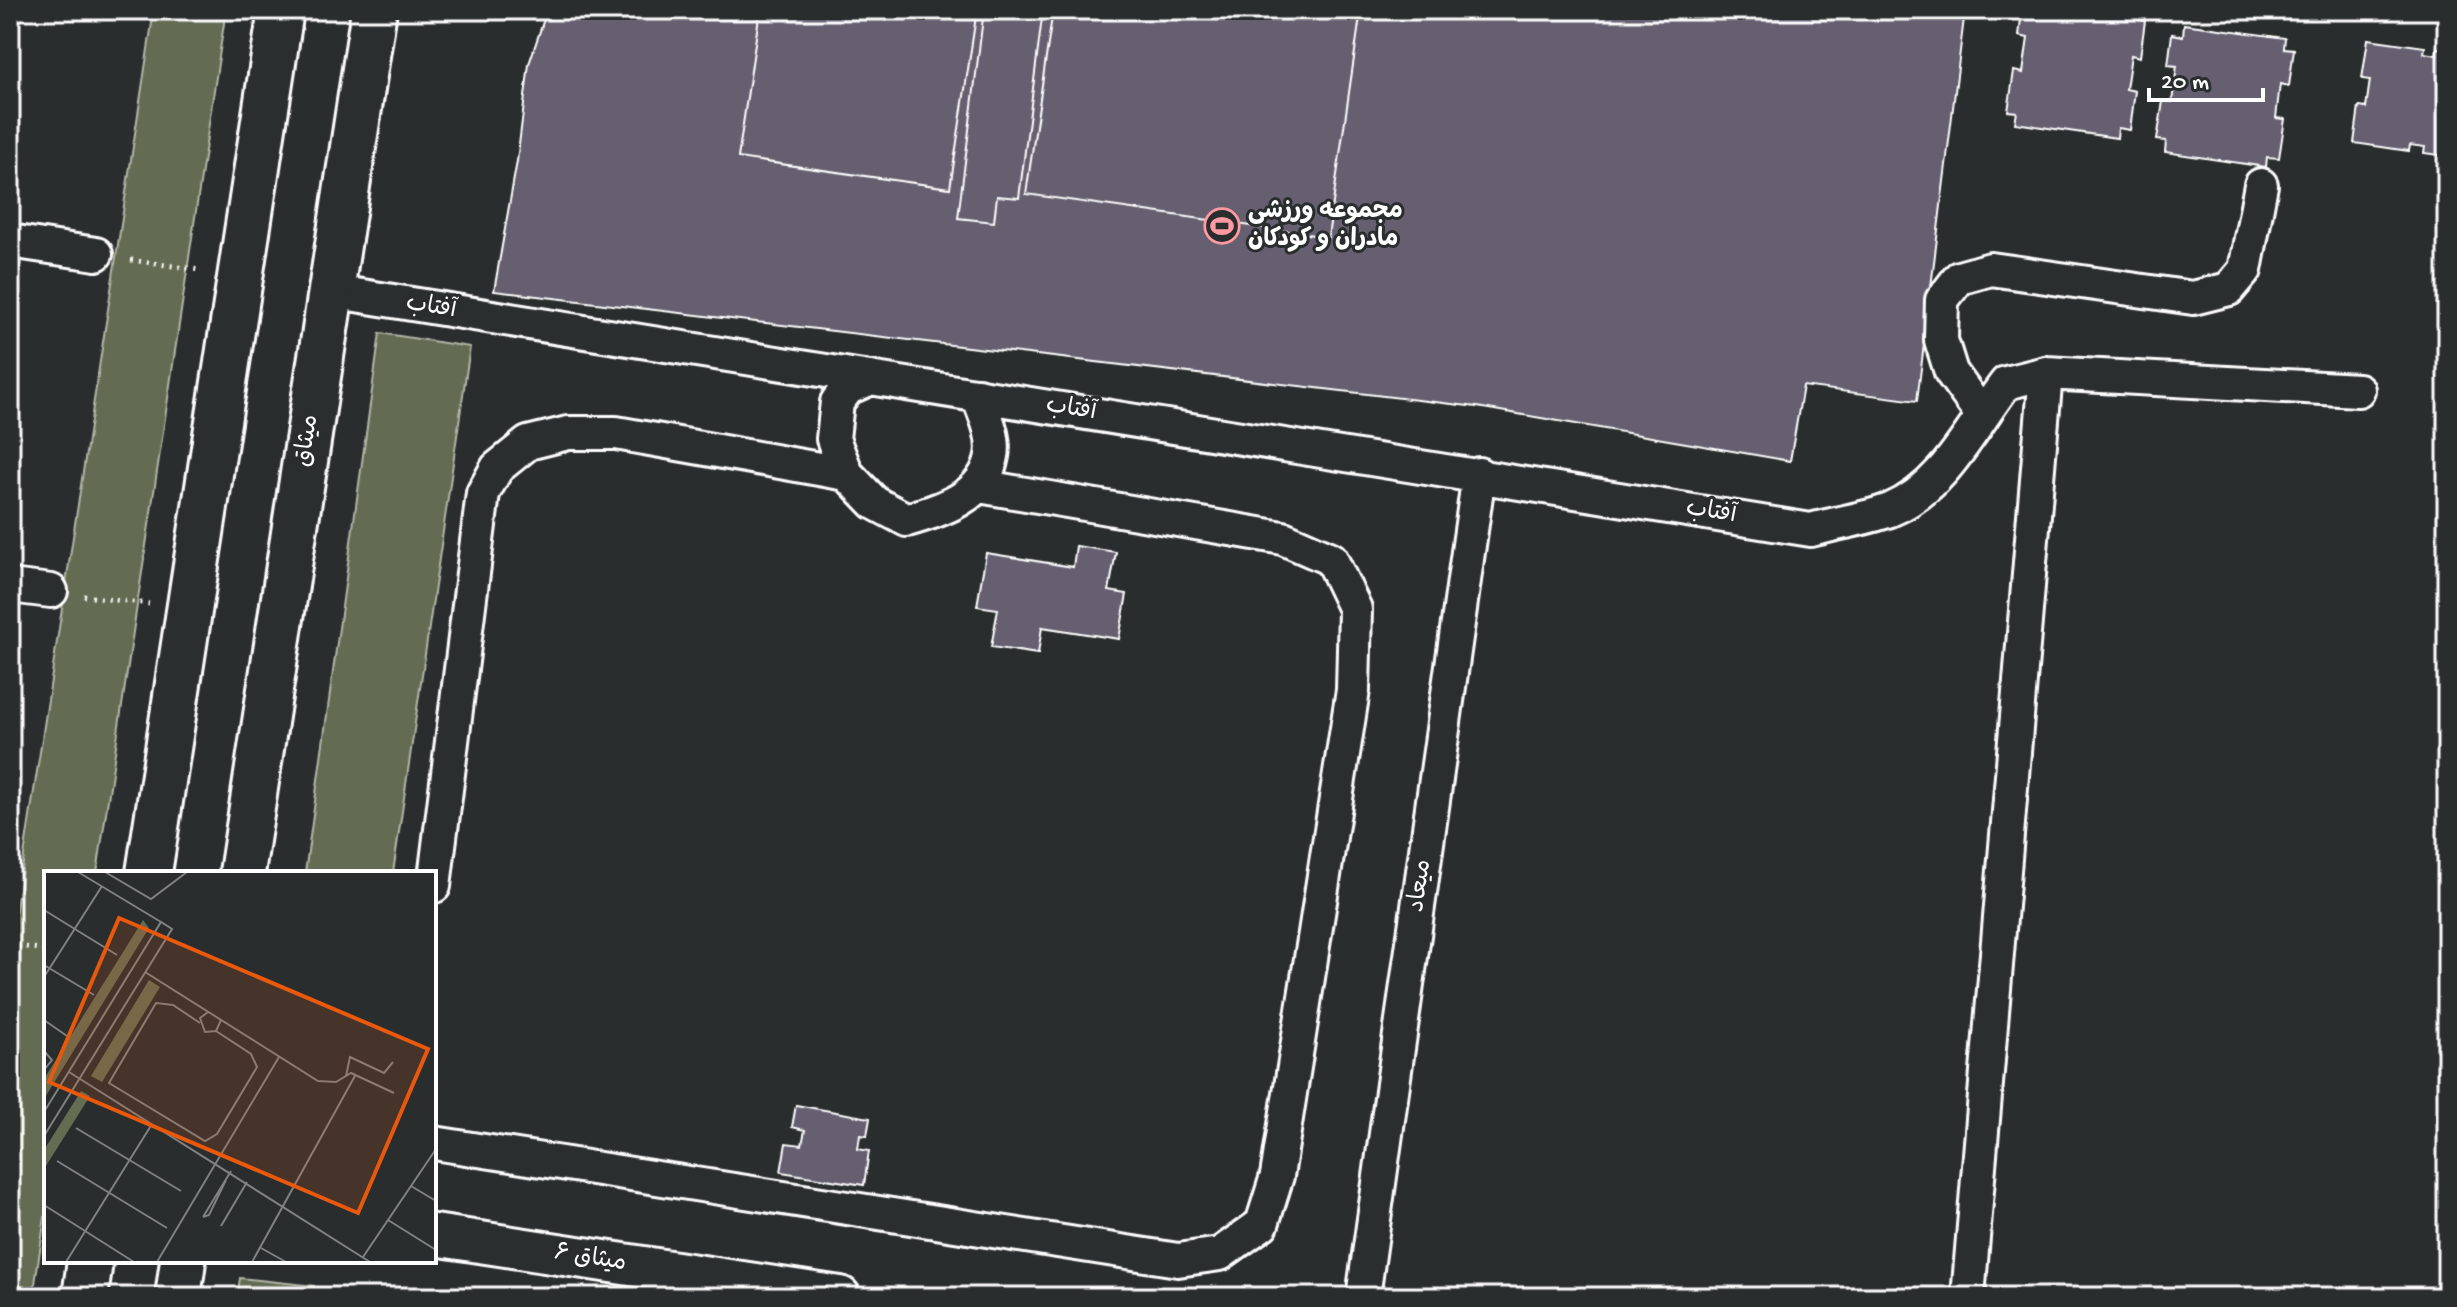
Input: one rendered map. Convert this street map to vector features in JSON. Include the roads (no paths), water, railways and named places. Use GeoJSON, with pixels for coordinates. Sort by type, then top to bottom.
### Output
{"type":"FeatureCollection","features":[{"type":"Feature","properties":{"kind":"main road"},"geometry":{"type":"LineString","coordinates":[[149,871],[281,10]]}},
{"type":"Feature","properties":{"kind":"main road","name":"میثاق"},"geometry":{"type":"LineString","coordinates":[[242,871],[374,10]]}},
{"type":"Feature","properties":{"kind":"main road"},"geometry":{"type":"LineString","coordinates":[[85,1297],[90,1263]]}},
{"type":"Feature","properties":{"kind":"main road"},"geometry":{"type":"LineString","coordinates":[[178,1297],[183,1263]]}},
{"type":"Feature","properties":{"kind":"street"},"geometry":{"type":"LineString","coordinates":[[2261,185],[2245,270],[2229,289],[2193,298],[1991,269],[1959,278],[1942,300],[1941,340],[1951,372],[1982,415],[2006,383],[2046,373],[2358,390]]}},
{"type":"Feature","properties":{"kind":"street"},"geometry":{"type":"LineString","coordinates":[[10,241],[96,254]]}},
{"type":"Feature","properties":{"kind":"street","name":"آفتاب"},"geometry":{"type":"LineString","coordinates":[[331,291],[1811,530],[1891,509],[1930,484],[1953,459],[1982,415]]}},
{"type":"Feature","properties":{"kind":"street"},"geometry":{"type":"LineString","coordinates":[[1968,1297],[2046,373]]}},
{"type":"Feature","properties":{"kind":"street"},"geometry":{"type":"LineString","coordinates":[[871,378],[848,388],[837,402],[833,439],[847,474],[875,503],[907,520],[944,510],[979,486],[993,455],[989,426],[978,395]]}},
{"type":"Feature","properties":{"kind":"street"},"geometry":{"type":"LineString","coordinates":[[436,871],[483,493],[497,468],[528,443],[568,433],[604,433],[847,474]]}},
{"type":"Feature","properties":{"kind":"street","name":"میعاد"},"geometry":{"type":"LineString","coordinates":[[1363,1297],[1479,474]]}},
{"type":"Feature","properties":{"kind":"street"},"geometry":{"type":"LineString","coordinates":[[436,1143],[1178,1260],[1220,1254],[1262,1224],[1277,1176],[1353,690],[1355,609],[1331,559],[1283,538],[979,486]]}},
{"type":"Feature","properties":{"kind":"street"},"geometry":{"type":"LineString","coordinates":[[10,586],[51,591]]}},
{"type":"Feature","properties":{"kind":"street","name":"میثاق ۶"},"geometry":{"type":"LineString","coordinates":[[436,1235],[824,1296]]}},
{"type":"Feature","properties":{"kind":"place","name":"مجموعه ورزشی مادران و کودکان"},"geometry":{"type":"Point","coordinates":[1222,226]}}]}
